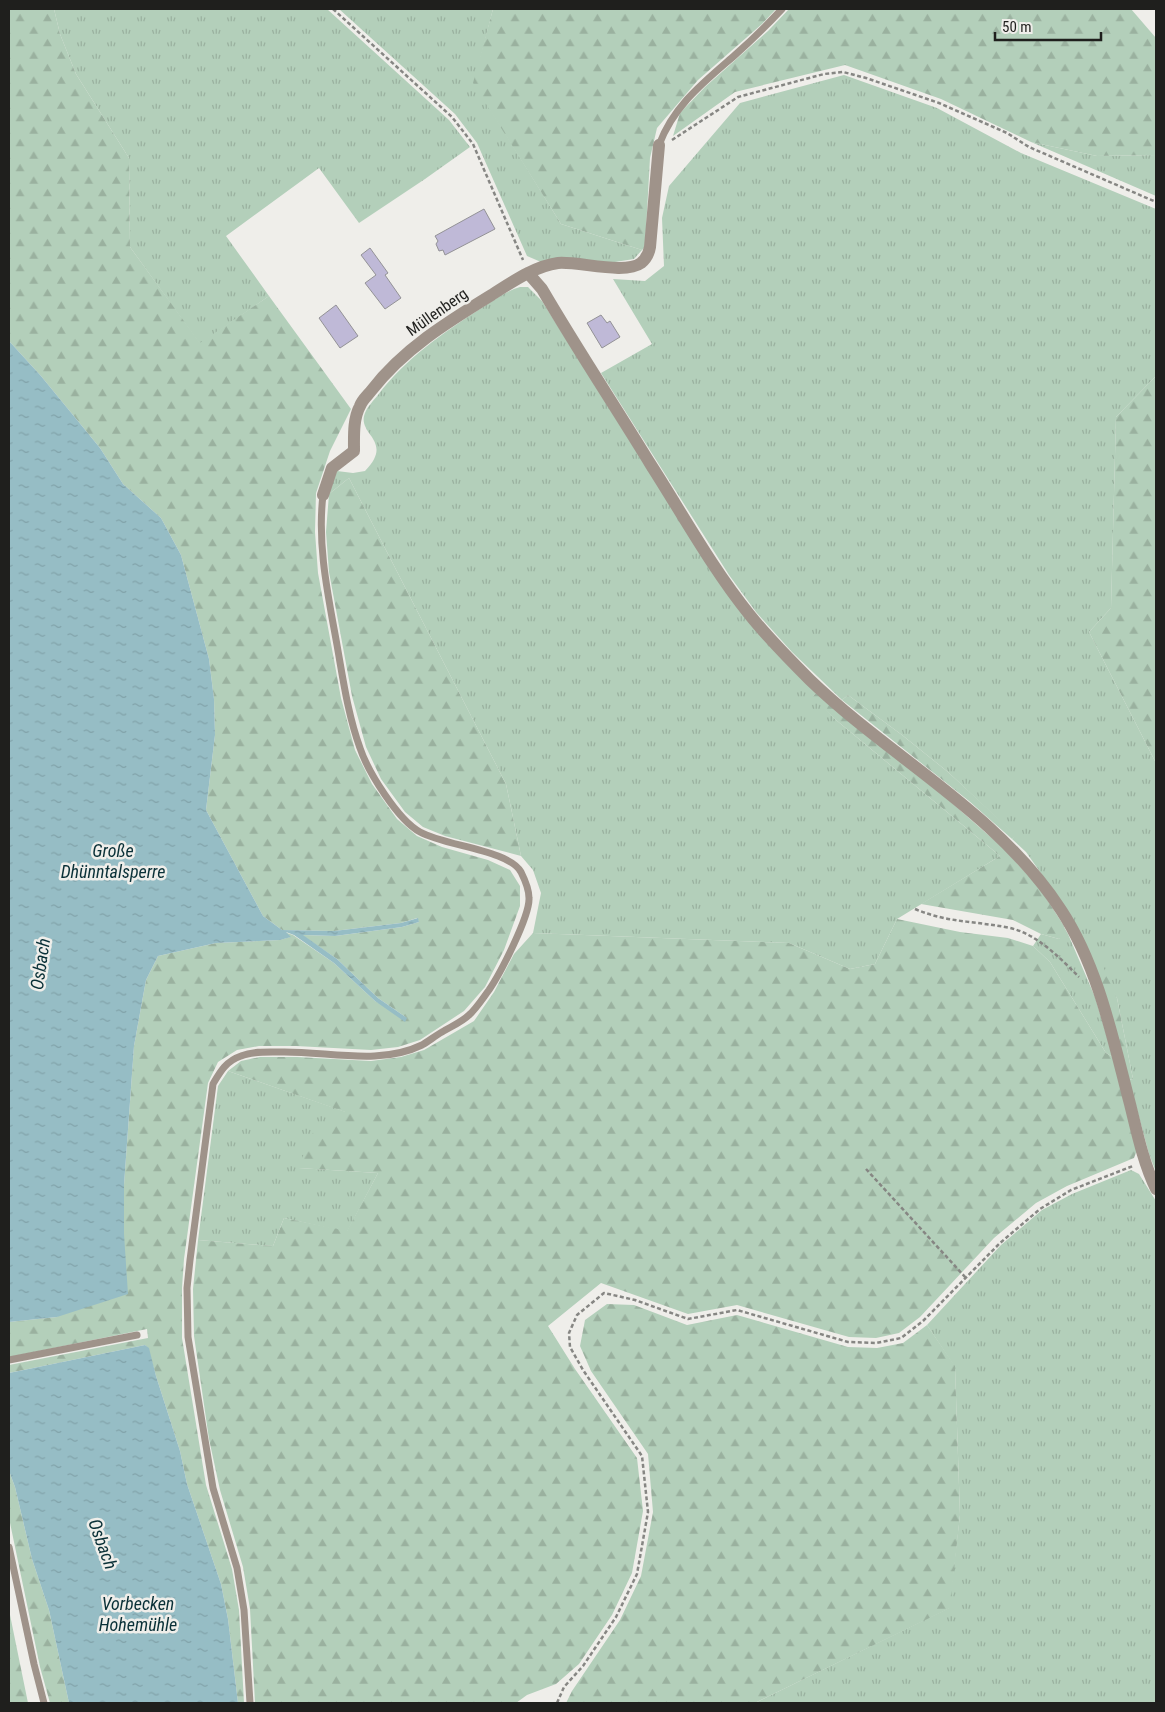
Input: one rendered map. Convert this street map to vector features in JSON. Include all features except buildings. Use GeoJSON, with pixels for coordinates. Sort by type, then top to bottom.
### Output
{"type":"FeatureCollection","features":[{"type":"Feature","properties":{"kind":"street","name":"Müllenberg"},"geometry":{"type":"LineString","coordinates":[[323,495],[332,468],[354,451],[354,424],[360,406],[384,374],[436,330],[528,273],[558,263],[624,268],[641,263],[646,258],[650,247],[659,145]]}},
{"type":"Feature","properties":{"kind":"street"},"geometry":{"type":"LineString","coordinates":[[528,273],[542,289],[720,572],[754,620],[811,681],[838,705],[966,806],[1006,842],[1020,856],[1060,908],[1088,964],[1111,1030],[1144,1161],[1156,1189]]}},
{"type":"Feature","properties":{"kind":"lane"},"geometry":{"type":"LineString","coordinates":[[659,145],[664,130],[676,111],[701,84],[782,9]]}},
{"type":"Feature","properties":{"kind":"lane"},"geometry":{"type":"LineString","coordinates":[[250,1703],[244,1610],[237,1568],[213,1488],[188,1337],[187,1288],[213,1084],[223,1066],[239,1056],[253,1053],[296,1052],[371,1056],[399,1052],[422,1045],[469,1016],[489,989],[521,929],[529,900],[527,884],[520,869],[508,860],[493,854],[444,842],[419,832],[401,816],[376,782],[360,749],[347,697],[324,572],[321,524],[323,495]]}},
{"type":"Feature","properties":{"kind":"lane"},"geometry":{"type":"LineString","coordinates":[[9,1360],[137,1335]]}},
{"type":"Feature","properties":{"kind":"lane"},"geometry":{"type":"LineString","coordinates":[[9,1547],[44,1703]]}},
{"type":"Feature","properties":{"kind":"path"},"geometry":{"type":"LineString","coordinates":[[332,9],[452,116],[473,144],[528,273]]}},
{"type":"Feature","properties":{"kind":"path"},"geometry":{"type":"LineString","coordinates":[[659,145],[675,139],[738,97],[824,74],[843,72],[939,103],[1007,133],[1029,147],[1156,202]]}},
{"type":"Feature","properties":{"kind":"path"},"geometry":{"type":"LineString","coordinates":[[915,909],[941,919],[1012,928],[1039,941],[1060,958],[1080,979]]}},
{"type":"Feature","properties":{"kind":"path"},"geometry":{"type":"LineString","coordinates":[[557,1703],[564,1687],[583,1666],[616,1617],[637,1574],[648,1512],[642,1456],[583,1370],[570,1346],[569,1333],[577,1315],[604,1294],[635,1300],[688,1319],[737,1310],[848,1342],[876,1343],[901,1338],[924,1321],[1000,1243],[1040,1209],[1070,1190],[1144,1161]]}},
{"type":"Feature","properties":{"kind":"path"},"geometry":{"type":"LineString","coordinates":[[866,1169],[967,1278]]}},
{"type":"Feature","properties":{"kind":"green space"},"geometry":{"type":"Polygon","coordinates":[[[9,9],[54,9],[60,34],[76,74],[129,158],[130,247],[200,343],[269,296],[351,409],[330,451],[316,493],[315,532],[318,573],[341,698],[355,750],[372,784],[397,819],[417,836],[442,847],[488,860],[510,870],[520,886],[520,906],[504,950],[485,987],[464,1011],[420,1040],[398,1047],[371,1050],[259,1046],[237,1050],[218,1062],[208,1083],[184,1259],[182,1338],[206,1485],[232,1569],[239,1610],[244,1703],[238,1703],[228,1619],[221,1584],[187,1484],[180,1451],[148,1348],[145,1345],[9,1373],[9,1365],[148,1338],[147,1329],[9,1357],[9,1322],[57,1317],[124,1233],[124,1185],[134,1046],[146,980],[158,956],[216,943],[280,940],[290,937],[284,932],[293,935],[334,963],[375,1001],[407,1018],[378,998],[337,959],[302,935],[335,936],[402,927],[419,922],[417,918],[401,923],[334,931],[282,930],[263,916],[206,810],[215,735],[214,699],[209,659],[181,555],[161,518],[123,484],[100,448],[41,376],[9,341],[9,9]]]}},
{"type":"Feature","properties":{"kind":"green space"},"geometry":{"type":"Polygon","coordinates":[[[54,9],[327,9],[449,120],[470,147],[359,223],[319,168],[226,236],[269,296],[200,344],[130,247],[129,158],[76,74],[60,34],[54,9]]]}},
{"type":"Feature","properties":{"kind":"green space"},"geometry":{"type":"Polygon","coordinates":[[[339,9],[493,9],[474,83],[561,224],[642,250],[634,259],[615,262],[541,262],[527,256],[477,143],[455,114],[339,9]]]}},
{"type":"Feature","properties":{"kind":"green space"},"geometry":{"type":"Polygon","coordinates":[[[493,9],[776,9],[762,24],[698,80],[657,128],[650,158],[645,247],[642,250],[561,224],[473,83],[493,9]]]}},
{"type":"Feature","properties":{"kind":"green space"},"geometry":{"type":"Polygon","coordinates":[[[789,9],[1131,9],[1156,38],[1156,155],[1097,156],[1031,142],[941,99],[845,65],[735,92],[673,136],[680,113],[705,87],[768,31],[789,9]]]}},
{"type":"Feature","properties":{"kind":"green space"},"geometry":{"type":"Polygon","coordinates":[[[844,75],[937,108],[1021,153],[1156,209],[1156,376],[1116,417],[1111,608],[1089,632],[1156,763],[1156,1172],[1149,1154],[1129,1080],[1133,1079],[1117,998],[1055,893],[1026,852],[1012,839],[1015,835],[948,772],[902,735],[848,695],[842,700],[792,652],[756,612],[729,575],[601,373],[652,344],[613,279],[645,281],[664,266],[662,218],[669,186],[740,103],[844,75]]]}},
{"type":"Feature","properties":{"kind":"green space"},"geometry":{"type":"Polygon","coordinates":[[[1031,142],[1097,156],[1156,155],[1156,196],[1031,142]]]}},
{"type":"Feature","properties":{"kind":"green space"},"geometry":{"type":"Polygon","coordinates":[[[520,287],[528,287],[542,301],[665,497],[816,693],[813,696],[836,720],[1000,856],[897,919],[875,964],[850,969],[789,943],[533,933],[541,893],[533,870],[521,856],[506,784],[349,478],[329,494],[337,471],[353,473],[365,471],[373,461],[376,445],[365,427],[365,413],[400,370],[412,358],[466,318],[500,296],[520,287]]]}},
{"type":"Feature","properties":{"kind":"green space"},"geometry":{"type":"Polygon","coordinates":[[[1156,376],[1156,763],[1089,632],[1111,608],[1116,417],[1156,376]]]}},
{"type":"Feature","properties":{"kind":"green space"},"geometry":{"type":"Polygon","coordinates":[[[349,478],[506,784],[521,856],[445,836],[423,827],[405,812],[381,779],[366,747],[352,696],[329,572],[326,532],[329,494],[349,478]]]}},
{"type":"Feature","properties":{"kind":"green space"},"geometry":{"type":"Polygon","coordinates":[[[816,693],[945,797],[1002,847],[1039,887],[1064,926],[1064,934],[1059,939],[1041,934],[1013,920],[921,904],[1000,856],[836,720],[812,697],[816,693]]]}},
{"type":"Feature","properties":{"kind":"green space"},"geometry":{"type":"Polygon","coordinates":[[[848,695],[948,772],[1016,835],[1012,839],[969,801],[842,700],[848,695]]]}},
{"type":"Feature","properties":{"kind":"green space"},"geometry":{"type":"Polygon","coordinates":[[[897,919],[960,932],[1008,938],[1033,946],[1050,962],[1106,1053],[1113,1057],[1137,1150],[1134,1158],[1067,1186],[1036,1203],[994,1238],[920,1317],[899,1333],[876,1338],[849,1337],[737,1305],[688,1314],[601,1283],[548,1326],[575,1369],[637,1458],[643,1511],[632,1573],[612,1615],[579,1664],[556,1684],[527,1695],[516,1703],[255,1703],[250,1609],[243,1567],[220,1490],[209,1439],[194,1336],[193,1289],[198,1240],[273,1246],[284,1218],[347,1231],[378,1173],[298,1168],[314,1130],[345,1112],[228,1071],[241,1061],[260,1057],[371,1061],[401,1057],[424,1050],[474,1021],[494,992],[514,954],[533,933],[789,943],[850,969],[875,964],[897,919]]]}},
{"type":"Feature","properties":{"kind":"green space"},"geometry":{"type":"Polygon","coordinates":[[[1064,927],[1095,997],[1113,1057],[1106,1053],[1050,962],[1033,946],[1041,934],[1059,939],[1064,927]]]}},
{"type":"Feature","properties":{"kind":"green space"},"geometry":{"type":"Polygon","coordinates":[[[1095,948],[1117,998],[1133,1079],[1129,1080],[1087,950],[1095,948]]]}},
{"type":"Feature","properties":{"kind":"green space"},"geometry":{"type":"Polygon","coordinates":[[[228,1071],[346,1112],[299,1168],[378,1173],[347,1232],[284,1218],[273,1246],[198,1240],[218,1086],[228,1071]]]}},
{"type":"Feature","properties":{"kind":"green space"},"geometry":{"type":"Polygon","coordinates":[[[1131,1170],[1139,1174],[1156,1201],[1156,1703],[755,1703],[949,1608],[960,1515],[955,1367],[927,1325],[1001,1245],[1042,1210],[1072,1194],[1131,1170]]]}},
{"type":"Feature","properties":{"kind":"green space"},"geometry":{"type":"Polygon","coordinates":[[[607,1304],[634,1305],[687,1325],[737,1315],[848,1347],[877,1348],[903,1343],[927,1325],[955,1366],[960,1515],[950,1608],[755,1703],[566,1703],[572,1691],[620,1620],[641,1576],[653,1512],[648,1454],[591,1371],[580,1346],[585,1320],[607,1304]]]}},
{"type":"Feature","properties":{"kind":"green space"},"geometry":{"type":"Polygon","coordinates":[[[9,1471],[15,1487],[32,1559],[49,1610],[69,1703],[50,1703],[40,1667],[9,1518],[9,1471]]]}},
{"type":"Feature","properties":{"kind":"green space"},"geometry":{"type":"Polygon","coordinates":[[[9,1610],[28,1703],[9,1703],[9,1610]]]}},
{"type":"Feature","properties":{"kind":"water","name":"Große Dhünntalsperre"},"geometry":{"type":"Polygon","coordinates":[[[9,341],[41,376],[100,448],[123,484],[161,518],[181,555],[209,659],[214,699],[215,735],[206,810],[263,916],[282,930],[334,931],[401,923],[418,918],[419,922],[402,927],[335,936],[303,935],[337,959],[378,998],[407,1018],[405,1022],[375,1001],[334,963],[294,935],[286,932],[291,937],[280,940],[216,943],[158,956],[146,980],[134,1046],[124,1185],[124,1234],[128,1294],[57,1317],[9,1322],[9,341]]]}},
{"type":"Feature","properties":{"kind":"water","name":"Vorbecken Hohemühle"},"geometry":{"type":"Polygon","coordinates":[[[145,1345],[149,1348],[180,1451],[187,1484],[221,1584],[228,1619],[238,1703],[69,1703],[49,1610],[32,1559],[15,1487],[9,1471],[9,1373],[145,1345]]]}},
{"type":"Feature","properties":{"kind":"water label","name":"Osbach"},"geometry":{"type":"Point","coordinates":[40,964]}},
{"type":"Feature","properties":{"kind":"water label","name":"Osbach"},"geometry":{"type":"Point","coordinates":[103,1544]}}]}
